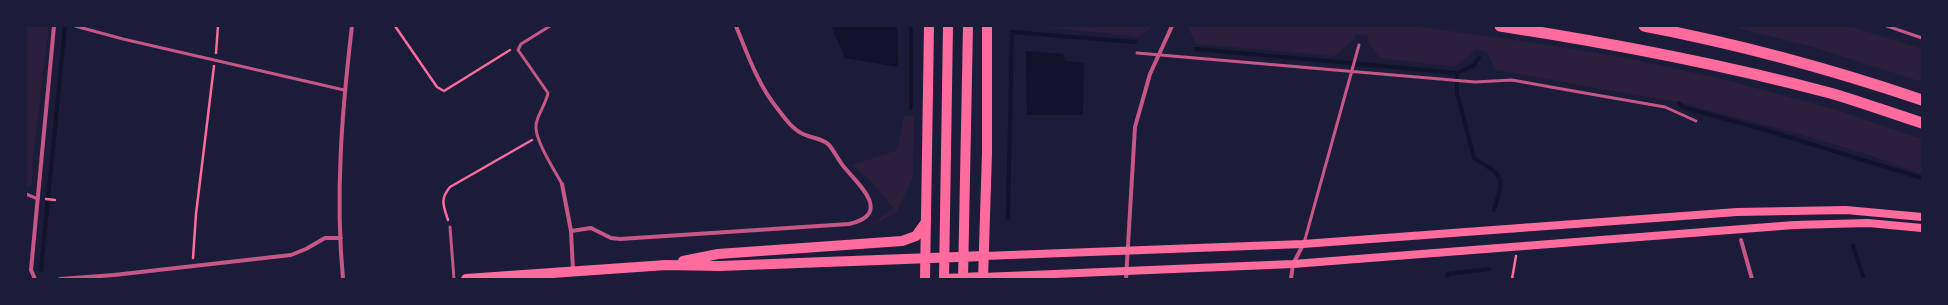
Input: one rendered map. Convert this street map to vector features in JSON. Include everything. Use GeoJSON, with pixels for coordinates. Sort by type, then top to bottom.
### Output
{"type":"FeatureCollection","features":[{"type":"Feature","properties":{"kind":"highway"},"geometry":{"type":"LineString","coordinates":[[924,279],[929,26]]}},
{"type":"Feature","properties":{"kind":"highway"},"geometry":{"type":"LineString","coordinates":[[948,26],[944,279],[983,278],[987,153],[987,26]]}},
{"type":"Feature","properties":{"kind":"highway"},"geometry":{"type":"LineString","coordinates":[[964,279],[968,26]]}},
{"type":"Feature","properties":{"kind":"highway"},"geometry":{"type":"LineString","coordinates":[[1500,26],[1596,41],[1720,66],[1831,94],[1922,123]]}},
{"type":"Feature","properties":{"kind":"highway"},"geometry":{"type":"LineString","coordinates":[[1644,26],[1715,40],[1799,62],[1881,86],[1922,100]]}},
{"type":"Feature","properties":{"kind":"highway"},"geometry":{"type":"LineString","coordinates":[[666,265],[718,254],[902,242],[916,236],[926,222]]}},
{"type":"Feature","properties":{"kind":"highway"},"geometry":{"type":"LineString","coordinates":[[466,279],[666,265],[720,266],[984,256]]}},
{"type":"Feature","properties":{"kind":"main road"},"geometry":{"type":"LineString","coordinates":[[984,256],[1303,244],[1738,212],[1846,210],[1922,216]]}},
{"type":"Feature","properties":{"kind":"main road"},"geometry":{"type":"LineString","coordinates":[[983,278],[1126,275],[1294,264],[1794,225],[1868,223],[1922,228]]}},
{"type":"Feature","properties":{"kind":"street"},"geometry":{"type":"LineString","coordinates":[[35,279],[31,270],[54,26]]}},
{"type":"Feature","properties":{"kind":"street"},"geometry":{"type":"LineString","coordinates":[[343,279],[340,195],[344,90],[352,26]]}},
{"type":"Feature","properties":{"kind":"street"},"geometry":{"type":"LineString","coordinates":[[571,230],[590,228],[611,238],[620,239],[849,224],[859,222],[868,214],[871,203],[870,197],[828,145],[796,130],[772,102],[750,60],[736,26]]}},
{"type":"Feature","properties":{"kind":"street"},"geometry":{"type":"LineString","coordinates":[[1126,275],[1135,127],[1150,74],[1172,26]]}},
{"type":"Feature","properties":{"kind":"street"},"geometry":{"type":"LineString","coordinates":[[562,184],[571,230],[574,271]]}},
{"type":"Feature","properties":{"kind":"street"},"geometry":{"type":"LineString","coordinates":[[60,279],[114,276],[291,256],[325,238],[341,238]]}},
{"type":"Feature","properties":{"kind":"street"},"geometry":{"type":"LineString","coordinates":[[1741,240],[1752,279]]}},
{"type":"Feature","properties":{"kind":"street"},"geometry":{"type":"LineString","coordinates":[[1291,279],[1294,264],[1303,244]]}},
{"type":"Feature","properties":{"kind":"lane"},"geometry":{"type":"LineString","coordinates":[[75,26],[122,39],[215,59],[344,90]]}},
{"type":"Feature","properties":{"kind":"lane"},"geometry":{"type":"LineString","coordinates":[[550,26],[521,44],[518,50],[548,93],[546,102],[536,125],[538,137],[562,184]]}},
{"type":"Feature","properties":{"kind":"lane"},"geometry":{"type":"LineString","coordinates":[[1888,26],[1922,38]]}},
{"type":"Feature","properties":{"kind":"lane"},"geometry":{"type":"LineString","coordinates":[[1303,244],[1360,44]]}},
{"type":"Feature","properties":{"kind":"lane"},"geometry":{"type":"LineString","coordinates":[[1137,53],[1475,82],[1512,80],[1665,107],[1696,121]]}},
{"type":"Feature","properties":{"kind":"lane"},"geometry":{"type":"LineString","coordinates":[[26,194],[38,199]]}},
{"type":"Feature","properties":{"kind":"lane"},"geometry":{"type":"LineString","coordinates":[[450,228],[454,279]]}},
{"type":"Feature","properties":{"kind":"path"},"geometry":{"type":"LineString","coordinates":[[193,267],[196,214],[218,26]]}},
{"type":"Feature","properties":{"kind":"path"},"geometry":{"type":"LineString","coordinates":[[395,26],[437,87],[444,91],[508,50],[518,50]]}},
{"type":"Feature","properties":{"kind":"path"},"geometry":{"type":"LineString","coordinates":[[450,228],[443,205],[443,195],[450,187],[538,137]]}},
{"type":"Feature","properties":{"kind":"shaded area"},"geometry":{"type":"Polygon","coordinates":[[[26,26],[49,26],[33,159],[32,184],[29,187],[26,184],[26,26]]]}},
{"type":"Feature","properties":{"kind":"shaded area"},"geometry":{"type":"Polygon","coordinates":[[[831,26],[897,26],[898,67],[845,58],[831,26]]]}},
{"type":"Feature","properties":{"kind":"shaded area"},"geometry":{"type":"Polygon","coordinates":[[[1036,26],[1153,26],[1138,37],[1036,26]]]}},
{"type":"Feature","properties":{"kind":"shaded area"},"geometry":{"type":"Polygon","coordinates":[[[1187,26],[1414,26],[1557,46],[1637,60],[1726,80],[1837,110],[1922,139],[1922,174],[1872,156],[1799,134],[1681,103],[1495,70],[1487,52],[1476,49],[1455,67],[1380,58],[1368,42],[1368,36],[1355,34],[1354,39],[1335,56],[1196,44],[1187,26]]]}},
{"type":"Feature","properties":{"kind":"shaded area"},"geometry":{"type":"Polygon","coordinates":[[[1729,26],[1849,26],[1922,49],[1922,82],[1813,47],[1729,26]]]}},
{"type":"Feature","properties":{"kind":"shaded area"},"geometry":{"type":"Polygon","coordinates":[[[1026,51],[1063,54],[1065,61],[1084,63],[1083,115],[1027,115],[1026,51]]]}},
{"type":"Feature","properties":{"kind":"shaded area"},"geometry":{"type":"Polygon","coordinates":[[[904,115],[914,116],[913,177],[897,212],[868,227],[893,208],[870,180],[852,165],[895,151],[898,147],[904,115]]]}},
{"type":"Feature","properties":{"kind":"waterway"},"geometry":{"type":"LineString","coordinates":[[41,270],[65,26]]}},
{"type":"Feature","properties":{"kind":"waterway"},"geometry":{"type":"LineString","coordinates":[[911,26],[911,108]]}},
{"type":"Feature","properties":{"kind":"waterway"},"geometry":{"type":"LineString","coordinates":[[1008,218],[1012,32],[1135,42]]}},
{"type":"Feature","properties":{"kind":"waterway"},"geometry":{"type":"LineString","coordinates":[[1196,49],[1457,73],[1473,66],[1479,58]]}},
{"type":"Feature","properties":{"kind":"waterway"},"geometry":{"type":"LineString","coordinates":[[1457,73],[1457,93],[1474,158],[1491,169],[1499,178],[1500,190],[1494,210]]}},
{"type":"Feature","properties":{"kind":"waterway"},"geometry":{"type":"LineString","coordinates":[[1679,103],[1682,107],[1762,129],[1922,178]]}},
{"type":"Feature","properties":{"kind":"waterway"},"geometry":{"type":"LineString","coordinates":[[1853,246],[1864,279]]}},
{"type":"Feature","properties":{"kind":"waterway"},"geometry":{"type":"LineString","coordinates":[[1447,279],[1448,274],[1489,269]]}}]}
